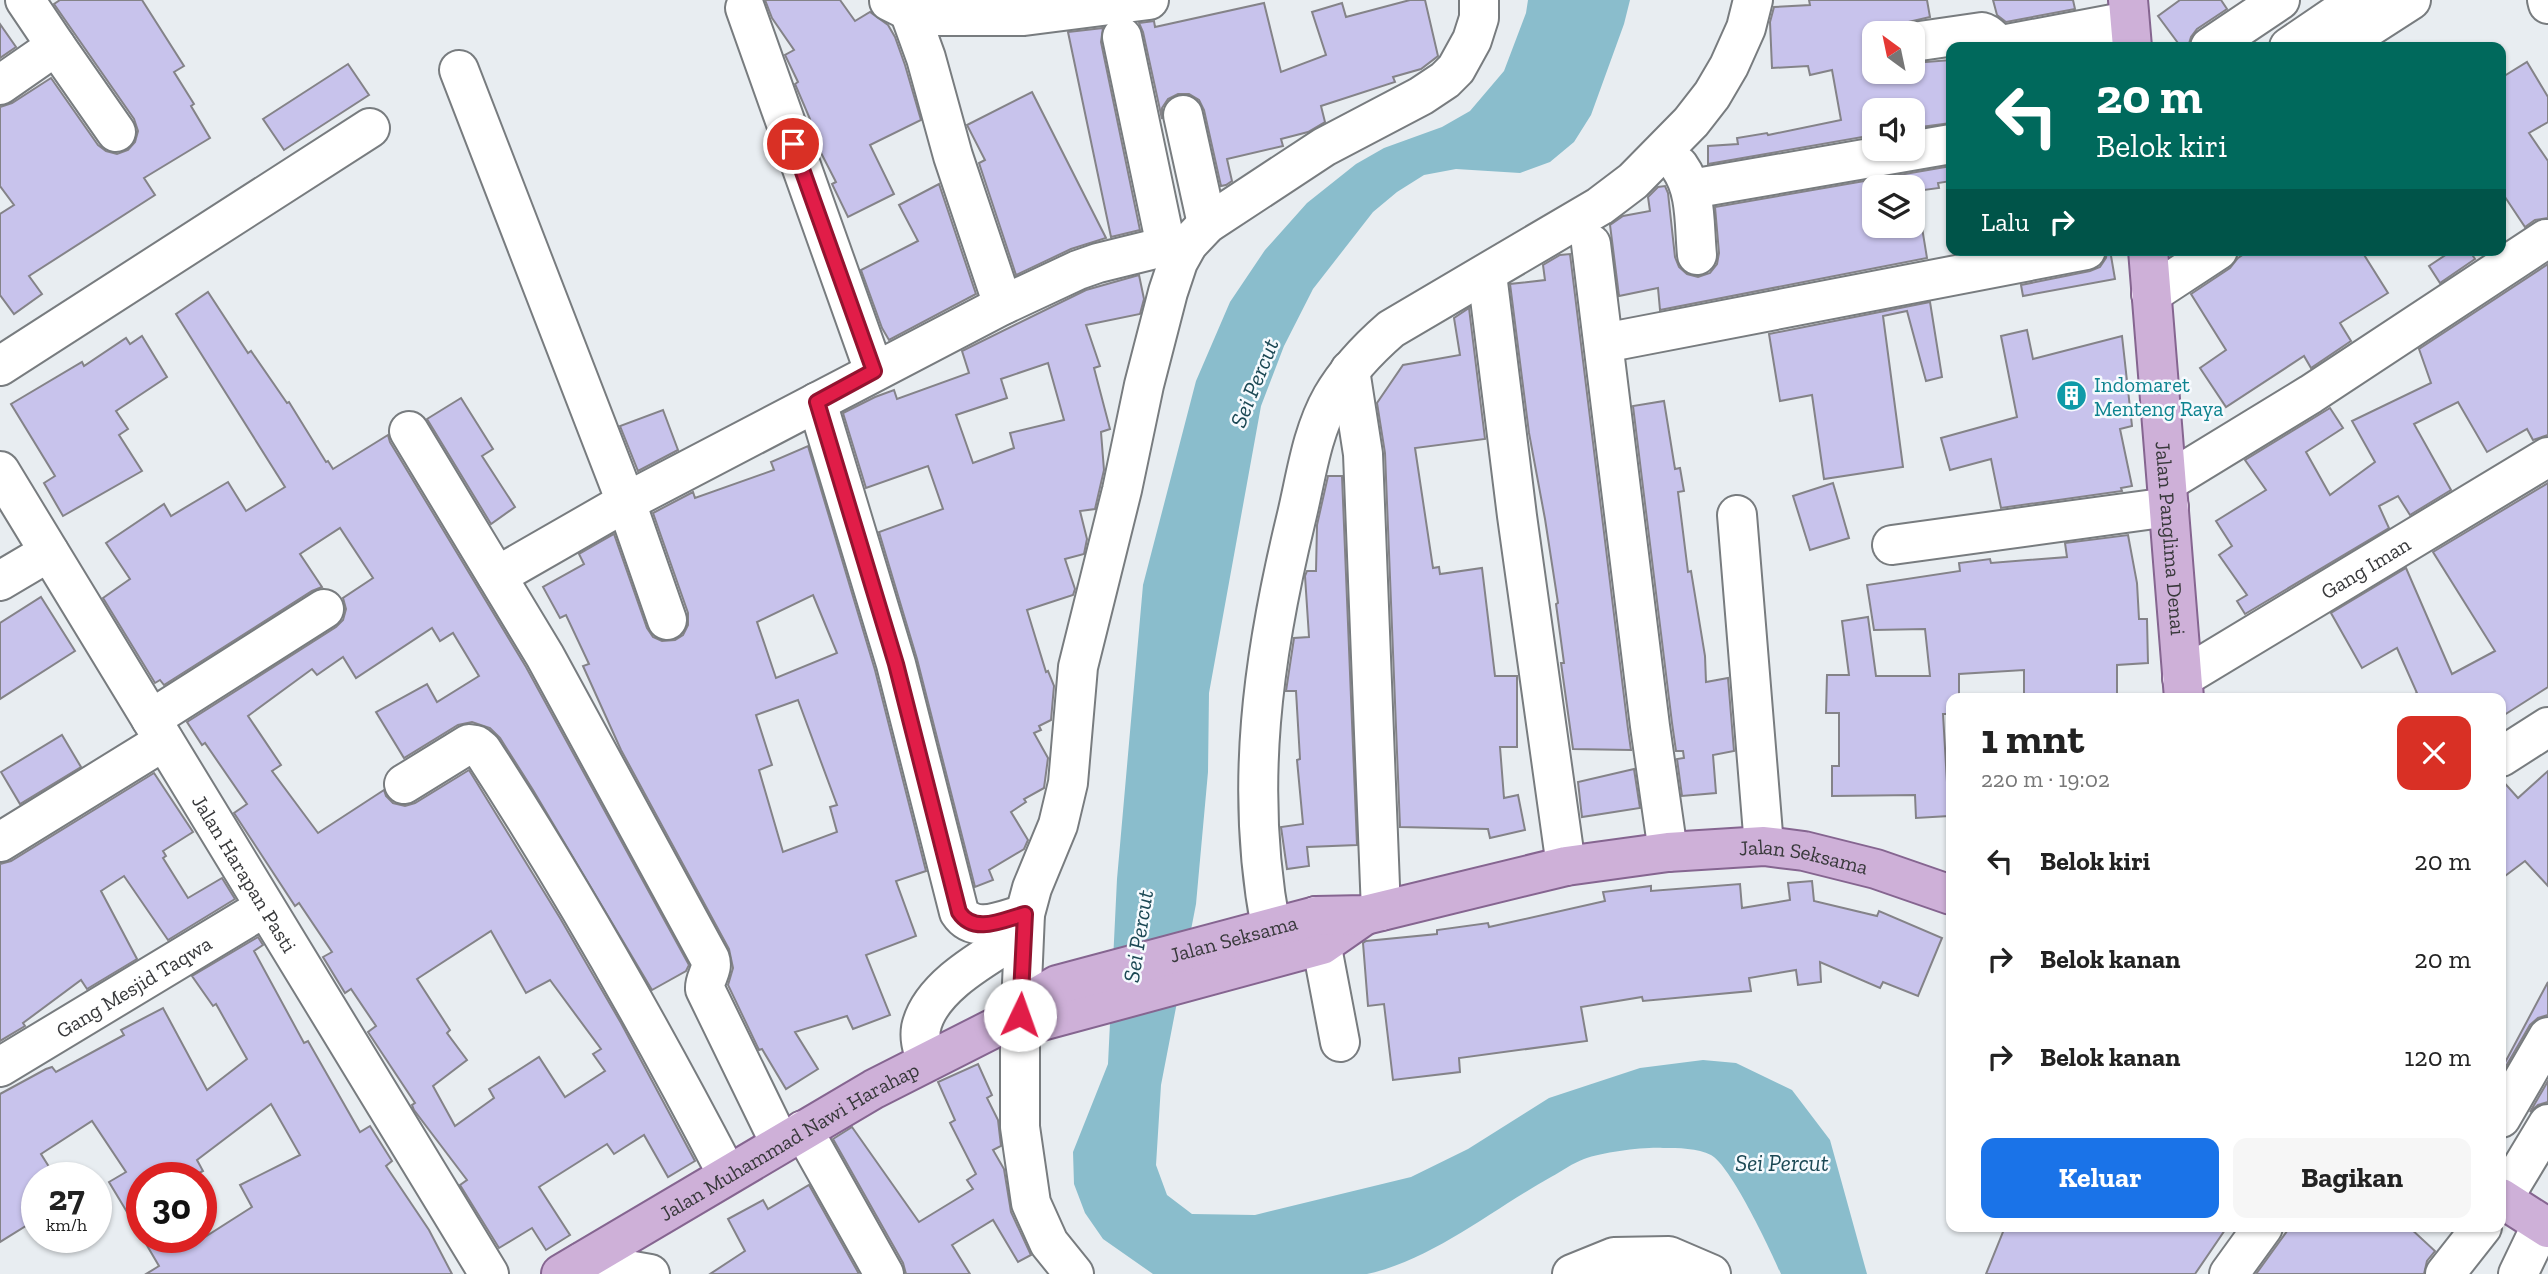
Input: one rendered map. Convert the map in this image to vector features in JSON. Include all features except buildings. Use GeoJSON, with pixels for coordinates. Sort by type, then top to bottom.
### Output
{"type":"FeatureCollection","features":[{"type":"Feature","properties":{"kind":"main road","name":"Jalan Panglima Denai"},"geometry":{"type":"LineString","coordinates":[[2148,256],[2183,688]]}},
{"type":"Feature","properties":{"kind":"main road","name":"Jalan Seksama"},"geometry":{"type":"LineString","coordinates":[[1020,1015],[1035,998],[1059,1001],[1373,913],[1566,866],[1668,852],[1764,846],[1836,858],[1946,893]]}},
{"type":"Feature","properties":{"kind":"main road","name":"Jalan Seksama"},"geometry":{"type":"LineString","coordinates":[[1232,954],[1271,928],[1319,930]]}},
{"type":"Feature","properties":{"kind":"main road","name":"Jalan Muhammad Nawi Harahap"},"geometry":{"type":"LineString","coordinates":[[572,1268],[791,1137],[926,1061],[1020,1015]]}},
{"type":"Feature","properties":{"kind":"main road"},"geometry":{"type":"LineString","coordinates":[[2506,1211],[2545,1226]]}},
{"type":"Feature","properties":{"kind":"street"},"geometry":{"type":"LineString","coordinates":[[25,0],[116,132]]}},
{"type":"Feature","properties":{"kind":"street"},"geometry":{"type":"LineString","coordinates":[[898,6],[935,16],[1024,16],[1149,0]]}},
{"type":"Feature","properties":{"kind":"street"},"geometry":{"type":"LineString","coordinates":[[497,576],[626,502],[1003,306],[1078,270],[1187,238],[1324,147],[1446,80],[1457,69],[1472,40],[1479,18],[1479,0]]}},
{"type":"Feature","properties":{"kind":"street"},"geometry":{"type":"LineString","coordinates":[[1271,928],[1261,872],[1258,791],[1261,713],[1267,654],[1281,576],[1309,458],[1327,408],[1350,370],[1391,329],[1600,206],[1633,181],[1691,122],[1718,86],[1730,66],[1746,28],[1753,0]]}},
{"type":"Feature","properties":{"kind":"street"},"geometry":{"type":"LineString","coordinates":[[2217,42],[2280,0]]}},
{"type":"Feature","properties":{"kind":"street"},"geometry":{"type":"LineString","coordinates":[[2296,42],[2358,0]]}},
{"type":"Feature","properties":{"kind":"street"},"geometry":{"type":"LineString","coordinates":[[2346,42],[2411,0]]}},
{"type":"Feature","properties":{"kind":"street"},"geometry":{"type":"LineString","coordinates":[[898,6],[926,58],[953,156],[1003,306]]}},
{"type":"Feature","properties":{"kind":"street"},"geometry":{"type":"LineString","coordinates":[[745,8],[874,371]]}},
{"type":"Feature","properties":{"kind":"street"},"geometry":{"type":"LineString","coordinates":[[2019,42],[2130,23]]}},
{"type":"Feature","properties":{"kind":"street"},"geometry":{"type":"LineString","coordinates":[[1925,40],[1982,32],[1994,42]]}},
{"type":"Feature","properties":{"kind":"street"},"geometry":{"type":"LineString","coordinates":[[1122,37],[1187,238]]}},
{"type":"Feature","properties":{"kind":"street"},"geometry":{"type":"LineString","coordinates":[[0,85],[56,46]]}},
{"type":"Feature","properties":{"kind":"street"},"geometry":{"type":"LineString","coordinates":[[459,70],[626,502],[667,620]]}},
{"type":"Feature","properties":{"kind":"street"},"geometry":{"type":"LineString","coordinates":[[1074,1274],[1049,1243],[1031,1203],[1020,1127],[1020,1015],[1024,924],[1032,888],[1058,824],[1068,783],[1078,667],[1122,490],[1154,345],[1187,238],[1183,115]]}},
{"type":"Feature","properties":{"kind":"street"},"geometry":{"type":"LineString","coordinates":[[0,366],[370,128]]}},
{"type":"Feature","properties":{"kind":"street"},"geometry":{"type":"LineString","coordinates":[[1691,188],[1946,145]]}},
{"type":"Feature","properties":{"kind":"street"},"geometry":{"type":"LineString","coordinates":[[1663,150],[1675,159],[1691,188],[1697,255]]}},
{"type":"Feature","properties":{"kind":"street"},"geometry":{"type":"LineString","coordinates":[[1892,545],[2168,494],[2311,394],[2546,239]]}},
{"type":"Feature","properties":{"kind":"street"},"geometry":{"type":"LineString","coordinates":[[1591,244],[1668,852]]}},
{"type":"Feature","properties":{"kind":"street"},"geometry":{"type":"LineString","coordinates":[[1604,343],[2056,256]]}},
{"type":"Feature","properties":{"kind":"street"},"geometry":{"type":"LineString","coordinates":[[2151,294],[2209,256]]}},
{"type":"Feature","properties":{"kind":"street"},"geometry":{"type":"LineString","coordinates":[[1487,274],[1519,530],[1566,866]]}},
{"type":"Feature","properties":{"kind":"street"},"geometry":{"type":"LineString","coordinates":[[1350,370],[1363,454],[1373,913]]}},
{"type":"Feature","properties":{"kind":"street"},"geometry":{"type":"LineString","coordinates":[[817,402],[896,664],[959,912],[964,921],[973,925],[1024,924]]}},
{"type":"Feature","properties":{"kind":"street"},"geometry":{"type":"LineString","coordinates":[[410,431],[545,656],[710,959],[711,968],[705,981],[705,989],[791,1137],[884,1274]]}},
{"type":"Feature","properties":{"kind":"street","name":"Gang Iman"},"geometry":{"type":"LineString","coordinates":[[2183,688],[2548,457]]}},
{"type":"Feature","properties":{"kind":"street","name":"Jalan Harapan Pasti"},"geometry":{"type":"LineString","coordinates":[[0,471],[489,1274]]}},
{"type":"Feature","properties":{"kind":"street"},"geometry":{"type":"LineString","coordinates":[[1737,515],[1764,846]]}},
{"type":"Feature","properties":{"kind":"street"},"geometry":{"type":"LineString","coordinates":[[0,582],[49,552]]}},
{"type":"Feature","properties":{"kind":"street"},"geometry":{"type":"LineString","coordinates":[[0,842],[324,609]]}},
{"type":"Feature","properties":{"kind":"street"},"geometry":{"type":"LineString","coordinates":[[2506,754],[2548,727]]}},
{"type":"Feature","properties":{"kind":"street"},"geometry":{"type":"LineString","coordinates":[[404,784],[469,744],[482,750],[545,849],[727,1174]]}},
{"type":"Feature","properties":{"kind":"street","name":"Gang Mesjid Taqwa"},"geometry":{"type":"LineString","coordinates":[[0,1067],[265,906]]}},
{"type":"Feature","properties":{"kind":"street"},"geometry":{"type":"LineString","coordinates":[[926,1061],[921,1043],[921,1029],[927,1012],[946,986],[1024,924]]}},
{"type":"Feature","properties":{"kind":"street"},"geometry":{"type":"LineString","coordinates":[[1319,930],[1340,1042]]}},
{"type":"Feature","properties":{"kind":"street"},"geometry":{"type":"LineString","coordinates":[[2506,1109],[2548,1037]]}},
{"type":"Feature","properties":{"kind":"street"},"geometry":{"type":"LineString","coordinates":[[2506,1191],[2548,1124]]}},
{"type":"Feature","properties":{"kind":"street"},"geometry":{"type":"LineString","coordinates":[[2518,1274],[2545,1226]]}},
{"type":"Feature","properties":{"kind":"street"},"geometry":{"type":"LineString","coordinates":[[2229,1274],[2259,1232]]}},
{"type":"Feature","properties":{"kind":"street"},"geometry":{"type":"LineString","coordinates":[[2445,1274],[2477,1232]]}},
{"type":"Feature","properties":{"kind":"street"},"geometry":{"type":"LineString","coordinates":[[1572,1274],[1614,1257],[1670,1256],[1711,1274]]}},
{"type":"Feature","properties":{"kind":"street"},"geometry":{"type":"LineString","coordinates":[[572,1268],[650,1274]]}},
{"type":"Feature","properties":{"kind":"water","name":"Sei Percut"},"geometry":{"type":"Polygon","coordinates":[[[1528,0],[1630,0],[1591,115],[1574,142],[1550,162],[1520,173],[1456,169],[1424,175],[1373,212],[1313,289],[1284,346],[1261,406],[1209,693],[1208,772],[1196,904],[1161,1085],[1156,1165],[1167,1195],[1192,1214],[1255,1215],[1411,1177],[1468,1149],[1549,1098],[1640,1068],[1703,1060],[1736,1063],[1792,1090],[1830,1140],[1867,1274],[1781,1274],[1750,1210],[1719,1162],[1700,1151],[1655,1148],[1613,1152],[1580,1161],[1438,1246],[1391,1267],[1367,1274],[1153,1274],[1103,1239],[1085,1213],[1074,1184],[1073,1152],[1108,1064],[1117,879],[1143,585],[1196,381],[1230,302],[1265,250],[1307,203],[1356,164],[1384,148],[1442,127],[1470,111],[1504,71],[1526,13],[1528,0]]]}},
{"type":"Feature","properties":{"kind":"place","name":"Indomaret Menteng Raya"},"geometry":{"type":"Point","coordinates":[2071,396]}},
{"type":"Feature","properties":{"kind":"route"},"geometry":{"type":"LineString","coordinates":[[793,144],[874,371],[817,402],[896,664],[959,912],[964,921],[973,925],[986,925],[1025,914],[1020,1015]]}}]}
